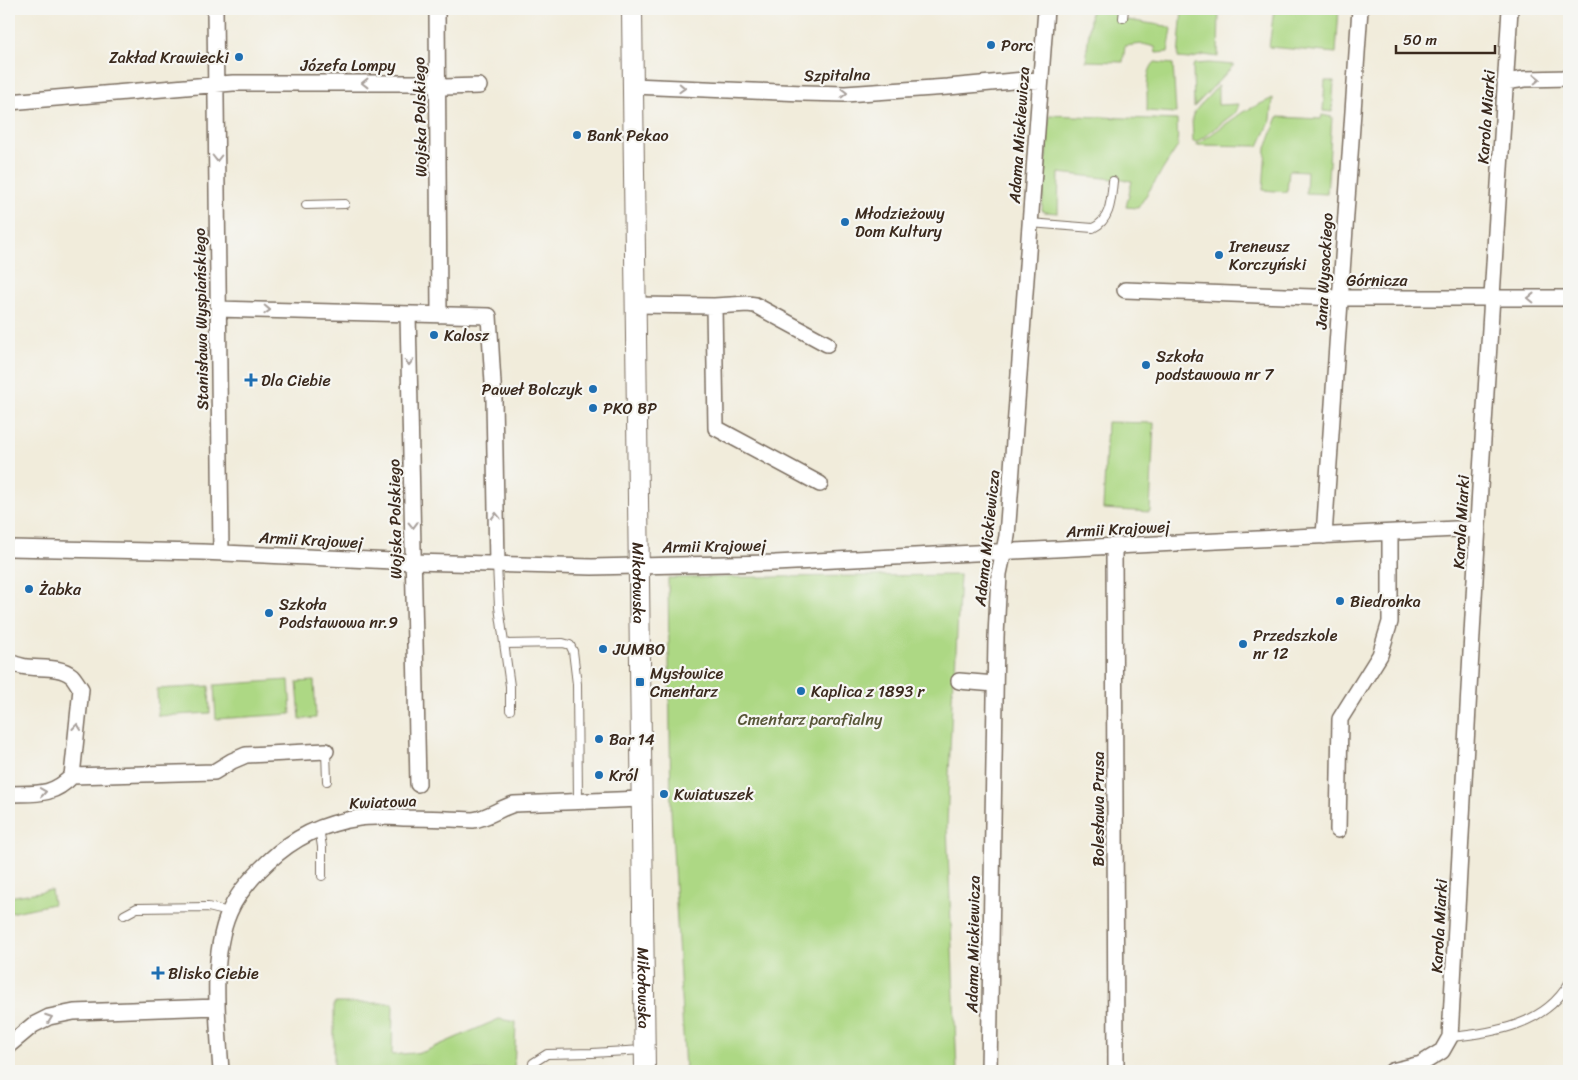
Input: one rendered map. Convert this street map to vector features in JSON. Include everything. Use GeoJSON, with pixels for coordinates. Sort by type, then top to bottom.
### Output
{"type":"FeatureCollection","features":[{"type":"Feature","properties":{"kind":"street","name":"Stanisława Wyspiańskiego"},"geometry":{"type":"LineString","coordinates":[[216,9],[221,553]]}},
{"type":"Feature","properties":{"kind":"street","name":"Wojska Polskiego"},"geometry":{"type":"LineString","coordinates":[[437,9],[439,315]]}},
{"type":"Feature","properties":{"kind":"street","name":"Mikołowska"},"geometry":{"type":"LineString","coordinates":[[632,9],[645,1071]]}},
{"type":"Feature","properties":{"kind":"street","name":"Adama Mickiewicza"},"geometry":{"type":"LineString","coordinates":[[989,1071],[995,684],[999,574],[1007,536],[1046,9]]}},
{"type":"Feature","properties":{"kind":"street","name":"Jana Wysockiego"},"geometry":{"type":"LineString","coordinates":[[1324,536],[1360,9]]}},
{"type":"Feature","properties":{"kind":"street","name":"Karola Miarki"},"geometry":{"type":"LineString","coordinates":[[1450,1036],[1478,530],[1510,9]]}},
{"type":"Feature","properties":{"kind":"street"},"geometry":{"type":"LineString","coordinates":[[1505,82],[1525,79],[1569,78]]}},
{"type":"Feature","properties":{"kind":"street","name":"Szpitalna"},"geometry":{"type":"LineString","coordinates":[[633,86],[823,94],[870,93],[1024,80],[1040,81]]}},
{"type":"Feature","properties":{"kind":"street","name":"Józefa Lompy"},"geometry":{"type":"LineString","coordinates":[[216,85],[233,83],[437,83],[444,87],[479,86]]}},
{"type":"Feature","properties":{"kind":"street"},"geometry":{"type":"LineString","coordinates":[[9,102],[216,85]]}},
{"type":"Feature","properties":{"kind":"street","name":"Górnicza"},"geometry":{"type":"LineString","coordinates":[[1125,290],[1340,298],[1569,298]]}},
{"type":"Feature","properties":{"kind":"street"},"geometry":{"type":"LineString","coordinates":[[635,305],[755,305],[827,344]]}},
{"type":"Feature","properties":{"kind":"street"},"geometry":{"type":"LineString","coordinates":[[714,306],[716,428],[820,484]]}},
{"type":"Feature","properties":{"kind":"street"},"geometry":{"type":"LineString","coordinates":[[218,308],[489,316],[494,400],[497,564]]}},
{"type":"Feature","properties":{"kind":"street","name":"Wojska Polskiego"},"geometry":{"type":"LineString","coordinates":[[408,314],[418,784]]}},
{"type":"Feature","properties":{"kind":"street","name":"Armii Krajowej"},"geometry":{"type":"LineString","coordinates":[[9,548],[221,553],[414,562],[605,567],[775,563],[1478,530]]}},
{"type":"Feature","properties":{"kind":"street"},"geometry":{"type":"LineString","coordinates":[[1338,830],[1340,719],[1380,656],[1390,622],[1390,533]]}},
{"type":"Feature","properties":{"kind":"street","name":"Bolesława Prusa"},"geometry":{"type":"LineString","coordinates":[[1114,547],[1116,1071]]}},
{"type":"Feature","properties":{"kind":"street"},"geometry":{"type":"LineString","coordinates":[[9,661],[16,666],[56,670],[71,675],[81,689],[72,776],[48,793],[9,794]]}},
{"type":"Feature","properties":{"kind":"street"},"geometry":{"type":"LineString","coordinates":[[959,681],[995,684]]}},
{"type":"Feature","properties":{"kind":"street"},"geometry":{"type":"LineString","coordinates":[[72,776],[214,772],[246,755],[326,751]]}},
{"type":"Feature","properties":{"kind":"street","name":"Kwiatowa"},"geometry":{"type":"LineString","coordinates":[[221,1071],[218,1007],[219,954],[229,912],[255,874],[296,839],[319,828],[347,820],[369,817],[476,819],[514,804],[642,799]]}},
{"type":"Feature","properties":{"kind":"street"},"geometry":{"type":"LineString","coordinates":[[9,1045],[40,1021],[49,1017],[74,1012],[218,1007]]}},
{"type":"Feature","properties":{"kind":"street"},"geometry":{"type":"LineString","coordinates":[[1392,1071],[1421,1064],[1442,1051],[1450,1036]]}},
{"type":"Feature","properties":{"kind":"lane"},"geometry":{"type":"LineString","coordinates":[[1123,18],[1124,9]]}},
{"type":"Feature","properties":{"kind":"lane"},"geometry":{"type":"LineString","coordinates":[[1030,223],[1093,228],[1101,224],[1111,202],[1113,180]]}},
{"type":"Feature","properties":{"kind":"lane"},"geometry":{"type":"LineString","coordinates":[[306,205],[345,204]]}},
{"type":"Feature","properties":{"kind":"lane"},"geometry":{"type":"LineString","coordinates":[[497,564],[499,608],[506,644],[510,686],[510,710]]}},
{"type":"Feature","properties":{"kind":"lane"},"geometry":{"type":"LineString","coordinates":[[506,644],[563,643],[570,645],[573,651],[577,684],[578,802]]}},
{"type":"Feature","properties":{"kind":"lane"},"geometry":{"type":"LineString","coordinates":[[326,751],[327,781]]}},
{"type":"Feature","properties":{"kind":"lane"},"geometry":{"type":"LineString","coordinates":[[319,828],[322,847],[322,876]]}},
{"type":"Feature","properties":{"kind":"lane"},"geometry":{"type":"LineString","coordinates":[[124,915],[137,908],[208,907],[229,912]]}},
{"type":"Feature","properties":{"kind":"lane"},"geometry":{"type":"LineString","coordinates":[[1450,1036],[1467,1035],[1518,1025],[1551,1006],[1564,993],[1569,983]]}},
{"type":"Feature","properties":{"kind":"lane"},"geometry":{"type":"LineString","coordinates":[[532,1071],[533,1063],[547,1054],[592,1054],[645,1050]]}},
{"type":"Feature","properties":{"kind":"green space"},"geometry":{"type":"Polygon","coordinates":[[[1091,9],[1122,9],[1121,19],[1166,26],[1172,29],[1168,52],[1156,53],[1155,47],[1143,44],[1125,46],[1123,62],[1086,61],[1091,9]]]}},
{"type":"Feature","properties":{"kind":"green space"},"geometry":{"type":"Polygon","coordinates":[[[1182,9],[1219,9],[1218,57],[1204,55],[1189,59],[1178,58],[1182,9]]]}},
{"type":"Feature","properties":{"kind":"green space"},"geometry":{"type":"Polygon","coordinates":[[[1274,9],[1339,9],[1336,53],[1269,47],[1274,9]]]}},
{"type":"Feature","properties":{"kind":"green space"},"geometry":{"type":"Polygon","coordinates":[[[1155,62],[1173,64],[1176,113],[1147,111],[1148,78],[1155,62]]]}},
{"type":"Feature","properties":{"kind":"green space"},"geometry":{"type":"Polygon","coordinates":[[[1195,64],[1234,65],[1194,107],[1193,66],[1195,64]]]}},
{"type":"Feature","properties":{"kind":"green space"},"geometry":{"type":"Polygon","coordinates":[[[1325,81],[1334,81],[1332,112],[1323,111],[1325,81]]]}},
{"type":"Feature","properties":{"kind":"green space"},"geometry":{"type":"Polygon","coordinates":[[[1218,86],[1218,105],[1239,104],[1236,112],[1197,142],[1193,142],[1192,117],[1195,111],[1218,86]]]}},
{"type":"Feature","properties":{"kind":"green space"},"geometry":{"type":"Polygon","coordinates":[[[1273,98],[1271,120],[1259,146],[1196,145],[1243,112],[1273,98]]]}},
{"type":"Feature","properties":{"kind":"green space"},"geometry":{"type":"Polygon","coordinates":[[[1049,115],[1177,120],[1178,146],[1138,208],[1126,207],[1132,181],[1059,173],[1058,213],[1044,212],[1042,210],[1049,115]]]}},
{"type":"Feature","properties":{"kind":"green space"},"geometry":{"type":"Polygon","coordinates":[[[1322,115],[1332,117],[1327,194],[1306,193],[1307,171],[1289,170],[1287,192],[1263,190],[1266,148],[1278,117],[1321,119],[1322,115]]]}},
{"type":"Feature","properties":{"kind":"green space"},"geometry":{"type":"Polygon","coordinates":[[[1107,422],[1154,423],[1150,512],[1103,509],[1107,422]]]}},
{"type":"Feature","properties":{"kind":"green space","name":"Cmentarz parafialny"},"geometry":{"type":"Polygon","coordinates":[[[960,575],[955,672],[953,676],[947,826],[957,1071],[685,1071],[671,811],[668,578],[960,575]]]}},
{"type":"Feature","properties":{"kind":"green space"},"geometry":{"type":"Polygon","coordinates":[[[289,680],[291,714],[216,719],[214,685],[289,680]]]}},
{"type":"Feature","properties":{"kind":"green space"},"geometry":{"type":"Polygon","coordinates":[[[314,681],[316,718],[300,719],[297,682],[314,681]]]}},
{"type":"Feature","properties":{"kind":"green space"},"geometry":{"type":"Polygon","coordinates":[[[209,686],[210,713],[158,716],[157,689],[209,686]]]}},
{"type":"Feature","properties":{"kind":"green space"},"geometry":{"type":"Polygon","coordinates":[[[51,890],[53,904],[9,913],[9,897],[51,890]]]}},
{"type":"Feature","properties":{"kind":"green space"},"geometry":{"type":"Polygon","coordinates":[[[334,1003],[393,1003],[392,1055],[423,1052],[499,1019],[516,1022],[514,1071],[334,1071],[334,1003]]]}},
{"type":"Feature","properties":{"kind":"place","name":"Porc"},"geometry":{"type":"Point","coordinates":[991,45]}},
{"type":"Feature","properties":{"kind":"place","name":"Zakład Krawiecki"},"geometry":{"type":"Point","coordinates":[239,57]}},
{"type":"Feature","properties":{"kind":"place","name":"Bank Pekao"},"geometry":{"type":"Point","coordinates":[577,135]}},
{"type":"Feature","properties":{"kind":"place","name":"Młodzieżowy Dom Kultury"},"geometry":{"type":"Point","coordinates":[845,222]}},
{"type":"Feature","properties":{"kind":"place","name":"Ireneusz Korczyński"},"geometry":{"type":"Point","coordinates":[1219,255]}},
{"type":"Feature","properties":{"kind":"place","name":"Kalosz"},"geometry":{"type":"Point","coordinates":[434,335]}},
{"type":"Feature","properties":{"kind":"place","name":"Szkoła podstawowa nr 7"},"geometry":{"type":"Point","coordinates":[1146,365]}},
{"type":"Feature","properties":{"kind":"place","name":"Dla Ciebie"},"geometry":{"type":"Point","coordinates":[251,380]}},
{"type":"Feature","properties":{"kind":"place","name":"Paweł Bolczyk"},"geometry":{"type":"Point","coordinates":[593,389]}},
{"type":"Feature","properties":{"kind":"place","name":"PKO BP"},"geometry":{"type":"Point","coordinates":[593,408]}},
{"type":"Feature","properties":{"kind":"place","name":"Żabka"},"geometry":{"type":"Point","coordinates":[29,589]}},
{"type":"Feature","properties":{"kind":"place","name":"Biedronka"},"geometry":{"type":"Point","coordinates":[1340,601]}},
{"type":"Feature","properties":{"kind":"place","name":"Szkoła Podstawowa nr.9"},"geometry":{"type":"Point","coordinates":[269,613]}},
{"type":"Feature","properties":{"kind":"place","name":"Przedszkole nr 12"},"geometry":{"type":"Point","coordinates":[1243,644]}},
{"type":"Feature","properties":{"kind":"place","name":"JUMBO"},"geometry":{"type":"Point","coordinates":[603,649]}},
{"type":"Feature","properties":{"kind":"place","name":"Mysłowice Cmentarz"},"geometry":{"type":"Point","coordinates":[640,682]}},
{"type":"Feature","properties":{"kind":"place","name":"Kaplica z 1893 r"},"geometry":{"type":"Point","coordinates":[801,691]}},
{"type":"Feature","properties":{"kind":"place","name":"Bar 14"},"geometry":{"type":"Point","coordinates":[599,739]}},
{"type":"Feature","properties":{"kind":"place","name":"Król"},"geometry":{"type":"Point","coordinates":[599,775]}},
{"type":"Feature","properties":{"kind":"place","name":"Kwiatuszek"},"geometry":{"type":"Point","coordinates":[664,794]}},
{"type":"Feature","properties":{"kind":"place","name":"Blisko Ciebie"},"geometry":{"type":"Point","coordinates":[158,973]}}]}
